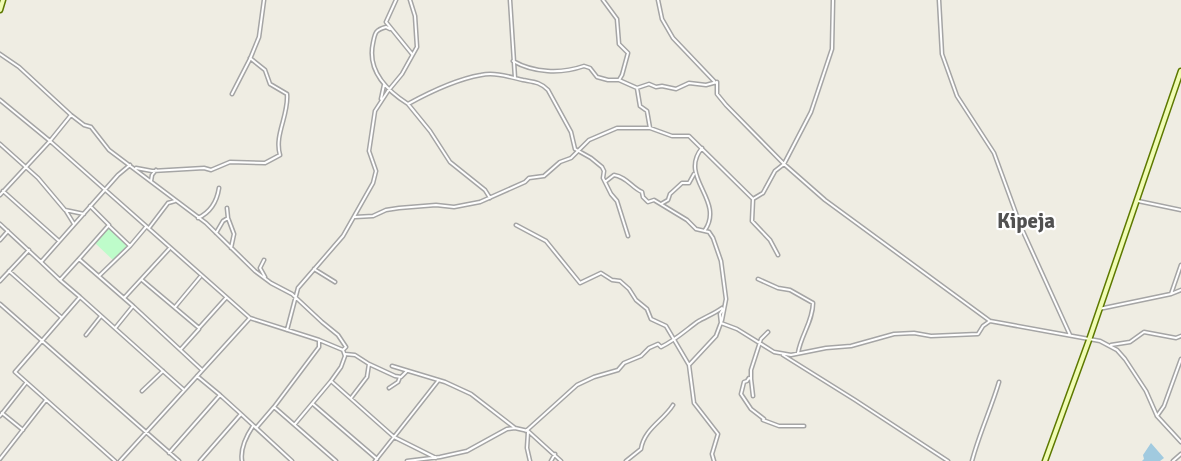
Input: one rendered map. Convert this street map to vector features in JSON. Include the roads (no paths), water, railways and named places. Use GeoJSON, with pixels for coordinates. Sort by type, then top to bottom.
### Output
{"type":"FeatureCollection","features":[{"type":"Feature","properties":{"kind":"main road"},"geometry":{"type":"LineString","coordinates":[[0,10],[3,0]]}},
{"type":"Feature","properties":{"kind":"main road"},"geometry":{"type":"LineString","coordinates":[[1045,461],[1181,71]]}},
{"type":"Feature","properties":{"kind":"street"},"geometry":{"type":"LineString","coordinates":[[232,94],[259,37],[264,0]]}},
{"type":"Feature","properties":{"kind":"street"},"geometry":{"type":"LineString","coordinates":[[396,0],[386,22],[412,55]]}},
{"type":"Feature","properties":{"kind":"street"},"geometry":{"type":"LineString","coordinates":[[287,330],[298,288],[343,236],[373,183],[376,171],[369,151],[375,111],[388,90],[402,74],[417,47],[415,16],[410,0]]}},
{"type":"Feature","properties":{"kind":"street"},"geometry":{"type":"LineString","coordinates":[[510,0],[515,78]]}},
{"type":"Feature","properties":{"kind":"street"},"geometry":{"type":"LineString","coordinates":[[603,0],[616,19],[619,44],[628,53],[619,80]]}},
{"type":"Feature","properties":{"kind":"street"},"geometry":{"type":"LineString","coordinates":[[658,0],[662,19],[673,38],[681,49],[717,82],[717,94],[726,105],[784,164],[825,200],[990,321],[1101,341],[1117,350],[1137,377],[1156,416],[1181,442]]}},
{"type":"Feature","properties":{"kind":"street"},"geometry":{"type":"LineString","coordinates":[[753,200],[763,193],[775,171],[784,164],[811,112],[832,44],[833,0]]}},
{"type":"Feature","properties":{"kind":"street"},"geometry":{"type":"LineString","coordinates":[[939,0],[942,54],[957,96],[993,153],[1021,227],[1070,335]]}},
{"type":"Feature","properties":{"kind":"street"},"geometry":{"type":"LineString","coordinates":[[390,29],[386,27],[377,30],[374,34],[371,49],[373,67],[388,90],[408,104],[430,131],[450,162],[485,190],[490,198]]}},
{"type":"Feature","properties":{"kind":"street"},"geometry":{"type":"LineString","coordinates":[[0,54],[19,67],[71,115],[84,125],[91,127],[109,150],[216,233],[255,271],[296,297],[345,343],[341,367],[295,424]]}},
{"type":"Feature","properties":{"kind":"street"},"geometry":{"type":"LineString","coordinates":[[41,262],[118,175],[132,166],[156,170],[204,168],[211,170],[230,162],[265,163],[280,155],[278,150],[284,112],[288,103],[287,94],[270,84],[265,70],[250,58]]}},
{"type":"Feature","properties":{"kind":"street"},"geometry":{"type":"LineString","coordinates":[[513,61],[525,67],[552,71],[575,70],[584,66],[590,68],[597,76],[608,80],[619,80],[637,88],[649,84],[676,89],[689,83],[706,85],[714,81]]}},
{"type":"Feature","properties":{"kind":"street"},"geometry":{"type":"LineString","coordinates":[[408,104],[440,89],[481,75],[536,81],[548,90],[571,132],[575,149],[602,167],[605,182],[617,201],[628,236]]}},
{"type":"Feature","properties":{"kind":"street"},"geometry":{"type":"LineString","coordinates":[[380,102],[384,84]]}},
{"type":"Feature","properties":{"kind":"street"},"geometry":{"type":"LineString","coordinates":[[637,88],[640,106],[647,111],[650,128]]}},
{"type":"Feature","properties":{"kind":"street"},"geometry":{"type":"LineString","coordinates":[[0,100],[50,141],[249,318],[343,350]]}},
{"type":"Feature","properties":{"kind":"street"},"geometry":{"type":"LineString","coordinates":[[59,241],[1,193],[71,115]]}},
{"type":"Feature","properties":{"kind":"street"},"geometry":{"type":"LineString","coordinates":[[355,217],[373,216],[386,210],[419,206],[454,207],[490,198],[529,178],[544,176],[560,162],[571,158],[595,136],[617,128],[650,128],[672,136],[689,136],[702,148],[753,200],[752,220],[770,240],[778,255]]}},
{"type":"Feature","properties":{"kind":"street"},"geometry":{"type":"LineString","coordinates":[[0,144],[58,199],[74,224]]}},
{"type":"Feature","properties":{"kind":"street"},"geometry":{"type":"LineString","coordinates":[[661,204],[668,200],[670,194],[682,183],[689,183],[694,172],[695,158],[702,148]]}},
{"type":"Feature","properties":{"kind":"street"},"geometry":{"type":"LineString","coordinates":[[151,182],[156,170]]}},
{"type":"Feature","properties":{"kind":"street"},"geometry":{"type":"LineString","coordinates":[[694,172],[700,182],[705,200],[711,208],[710,222],[704,231]]}},
{"type":"Feature","properties":{"kind":"street"},"geometry":{"type":"LineString","coordinates":[[605,182],[614,175],[621,176],[642,192],[648,202],[654,200],[687,219],[696,229],[709,232],[713,238],[721,261],[725,286],[721,323],[716,336],[689,364]]}},
{"type":"Feature","properties":{"kind":"street"},"geometry":{"type":"LineString","coordinates":[[198,218],[217,201],[219,188]]}},
{"type":"Feature","properties":{"kind":"street"},"geometry":{"type":"LineString","coordinates":[[168,196],[168,203]]}},
{"type":"Feature","properties":{"kind":"street"},"geometry":{"type":"LineString","coordinates":[[99,276],[130,246],[168,203],[175,201]]}},
{"type":"Feature","properties":{"kind":"street"},"geometry":{"type":"LineString","coordinates":[[1136,201],[1181,210]]}},
{"type":"Feature","properties":{"kind":"street"},"geometry":{"type":"LineString","coordinates":[[90,206],[130,246]]}},
{"type":"Feature","properties":{"kind":"street"},"geometry":{"type":"LineString","coordinates":[[227,208],[234,234],[231,248]]}},
{"type":"Feature","properties":{"kind":"street"},"geometry":{"type":"LineString","coordinates":[[65,210],[84,214]]}},
{"type":"Feature","properties":{"kind":"street"},"geometry":{"type":"LineString","coordinates":[[216,233],[223,221],[228,218]]}},
{"type":"Feature","properties":{"kind":"street"},"geometry":{"type":"LineString","coordinates":[[0,224],[184,390]]}},
{"type":"Feature","properties":{"kind":"street"},"geometry":{"type":"LineString","coordinates":[[516,225],[546,240],[580,283],[602,273],[612,280],[620,281],[647,309],[651,319],[666,326],[689,364],[694,403],[718,434],[712,454],[714,461]]}},
{"type":"Feature","properties":{"kind":"street"},"geometry":{"type":"LineString","coordinates":[[60,280],[109,226]]}},
{"type":"Feature","properties":{"kind":"street"},"geometry":{"type":"LineString","coordinates":[[0,240],[8,231]]}},
{"type":"Feature","properties":{"kind":"street"},"geometry":{"type":"LineString","coordinates":[[124,298],[170,248]]}},
{"type":"Feature","properties":{"kind":"street"},"geometry":{"type":"LineString","coordinates":[[0,281],[29,250]]}},
{"type":"Feature","properties":{"kind":"street"},"geometry":{"type":"LineString","coordinates":[[79,259],[134,306],[202,370]]}},
{"type":"Feature","properties":{"kind":"street"},"geometry":{"type":"LineString","coordinates":[[264,260],[260,268],[267,280]]}},
{"type":"Feature","properties":{"kind":"street"},"geometry":{"type":"LineString","coordinates":[[1171,294],[1181,265]]}},
{"type":"Feature","properties":{"kind":"street"},"geometry":{"type":"LineString","coordinates":[[314,269],[335,282]]}},
{"type":"Feature","properties":{"kind":"street"},"geometry":{"type":"LineString","coordinates":[[9,271],[62,317]]}},
{"type":"Feature","properties":{"kind":"street"},"geometry":{"type":"LineString","coordinates":[[175,307],[201,276]]}},
{"type":"Feature","properties":{"kind":"street"},"geometry":{"type":"LineString","coordinates":[[758,279],[778,288],[790,290],[813,303],[813,315],[800,341],[798,353]]}},
{"type":"Feature","properties":{"kind":"street"},"geometry":{"type":"LineString","coordinates":[[142,280],[199,328]]}},
{"type":"Feature","properties":{"kind":"street"},"geometry":{"type":"LineString","coordinates":[[1099,309],[1181,290]]}},
{"type":"Feature","properties":{"kind":"street"},"geometry":{"type":"LineString","coordinates":[[80,297],[15,372],[115,461]]}},
{"type":"Feature","properties":{"kind":"street"},"geometry":{"type":"LineString","coordinates":[[181,349],[226,298]]}},
{"type":"Feature","properties":{"kind":"street"},"geometry":{"type":"LineString","coordinates":[[0,304],[179,461]]}},
{"type":"Feature","properties":{"kind":"street"},"geometry":{"type":"LineString","coordinates":[[116,328],[134,306]]}},
{"type":"Feature","properties":{"kind":"street"},"geometry":{"type":"LineString","coordinates":[[530,461],[527,431],[577,385],[594,376],[618,370],[624,363],[641,356],[654,345],[658,344],[660,347],[675,340],[699,320],[710,316],[724,306]]}},
{"type":"Feature","properties":{"kind":"street"},"geometry":{"type":"LineString","coordinates":[[86,335],[101,315]]}},
{"type":"Feature","properties":{"kind":"street"},"geometry":{"type":"LineString","coordinates":[[122,460],[249,318]]}},
{"type":"Feature","properties":{"kind":"street"},"geometry":{"type":"LineString","coordinates":[[780,354],[791,356],[826,348],[851,346],[894,334],[915,333],[931,336],[978,334],[982,326],[990,321]]}},
{"type":"Feature","properties":{"kind":"street"},"geometry":{"type":"LineString","coordinates":[[721,323],[737,328],[855,399],[948,461]]}},
{"type":"Feature","properties":{"kind":"street"},"geometry":{"type":"LineString","coordinates":[[753,396],[751,369],[760,343],[768,332]]}},
{"type":"Feature","properties":{"kind":"street"},"geometry":{"type":"LineString","coordinates":[[1108,345],[1130,342],[1144,332],[1176,338],[1181,336]]}},
{"type":"Feature","properties":{"kind":"street"},"geometry":{"type":"LineString","coordinates":[[242,461],[248,433],[274,407],[318,346],[319,340]]}},
{"type":"Feature","properties":{"kind":"street"},"geometry":{"type":"LineString","coordinates":[[344,354],[355,355],[369,364],[400,377]]}},
{"type":"Feature","properties":{"kind":"street"},"geometry":{"type":"LineString","coordinates":[[1156,416],[1164,406],[1181,359]]}},
{"type":"Feature","properties":{"kind":"street"},"geometry":{"type":"LineString","coordinates":[[351,398],[367,377],[369,364]]}},
{"type":"Feature","properties":{"kind":"street"},"geometry":{"type":"LineString","coordinates":[[392,366],[471,394],[515,428]]}},
{"type":"Feature","properties":{"kind":"street"},"geometry":{"type":"LineString","coordinates":[[142,391],[163,371]]}},
{"type":"Feature","properties":{"kind":"street"},"geometry":{"type":"LineString","coordinates":[[389,388],[398,382],[406,371]]}},
{"type":"Feature","properties":{"kind":"street"},"geometry":{"type":"LineString","coordinates":[[197,376],[292,461]]}},
{"type":"Feature","properties":{"kind":"street"},"geometry":{"type":"LineString","coordinates":[[751,379],[744,382],[741,394],[751,409],[764,419],[779,426],[804,426]]}},
{"type":"Feature","properties":{"kind":"street"},"geometry":{"type":"LineString","coordinates":[[331,381],[394,437],[439,459]]}},
{"type":"Feature","properties":{"kind":"street"},"geometry":{"type":"LineString","coordinates":[[377,459],[438,381]]}},
{"type":"Feature","properties":{"kind":"street"},"geometry":{"type":"LineString","coordinates":[[972,461],[983,423],[995,399],[999,382]]}},
{"type":"Feature","properties":{"kind":"street"},"geometry":{"type":"LineString","coordinates":[[23,430],[1,414],[26,383]]}},
{"type":"Feature","properties":{"kind":"street"},"geometry":{"type":"LineString","coordinates":[[169,453],[220,395]]}},
{"type":"Feature","properties":{"kind":"street"},"geometry":{"type":"LineString","coordinates":[[0,459],[46,400]]}},
{"type":"Feature","properties":{"kind":"street"},"geometry":{"type":"LineString","coordinates":[[312,404],[382,461]]}},
{"type":"Feature","properties":{"kind":"street"},"geometry":{"type":"LineString","coordinates":[[626,461],[641,449],[642,441],[653,425],[667,414],[673,405]]}},
{"type":"Feature","properties":{"kind":"street"},"geometry":{"type":"LineString","coordinates":[[274,407],[336,461]]}},
{"type":"Feature","properties":{"kind":"street"},"geometry":{"type":"LineString","coordinates":[[200,461],[241,414]]}},
{"type":"Feature","properties":{"kind":"street"},"geometry":{"type":"LineString","coordinates":[[407,461],[439,459],[467,451],[507,429],[515,428],[527,431],[561,461]]}},
{"type":"Feature","properties":{"kind":"street"},"geometry":{"type":"LineString","coordinates":[[551,461],[555,454]]}},
{"type":"Feature","properties":{"kind":"street"},"geometry":{"type":"LineString","coordinates":[[1173,461],[1181,454]]}},
{"type":"Feature","properties":{"kind":"water"},"geometry":{"type":"Polygon","coordinates":[[[1151,443],[1164,458],[1160,461],[1142,461],[1143,455],[1151,443]]]}},
{"type":"Feature","properties":{"kind":"district","name":"Kipeja"},"geometry":{"type":"Point","coordinates":[1026,221]}}]}
